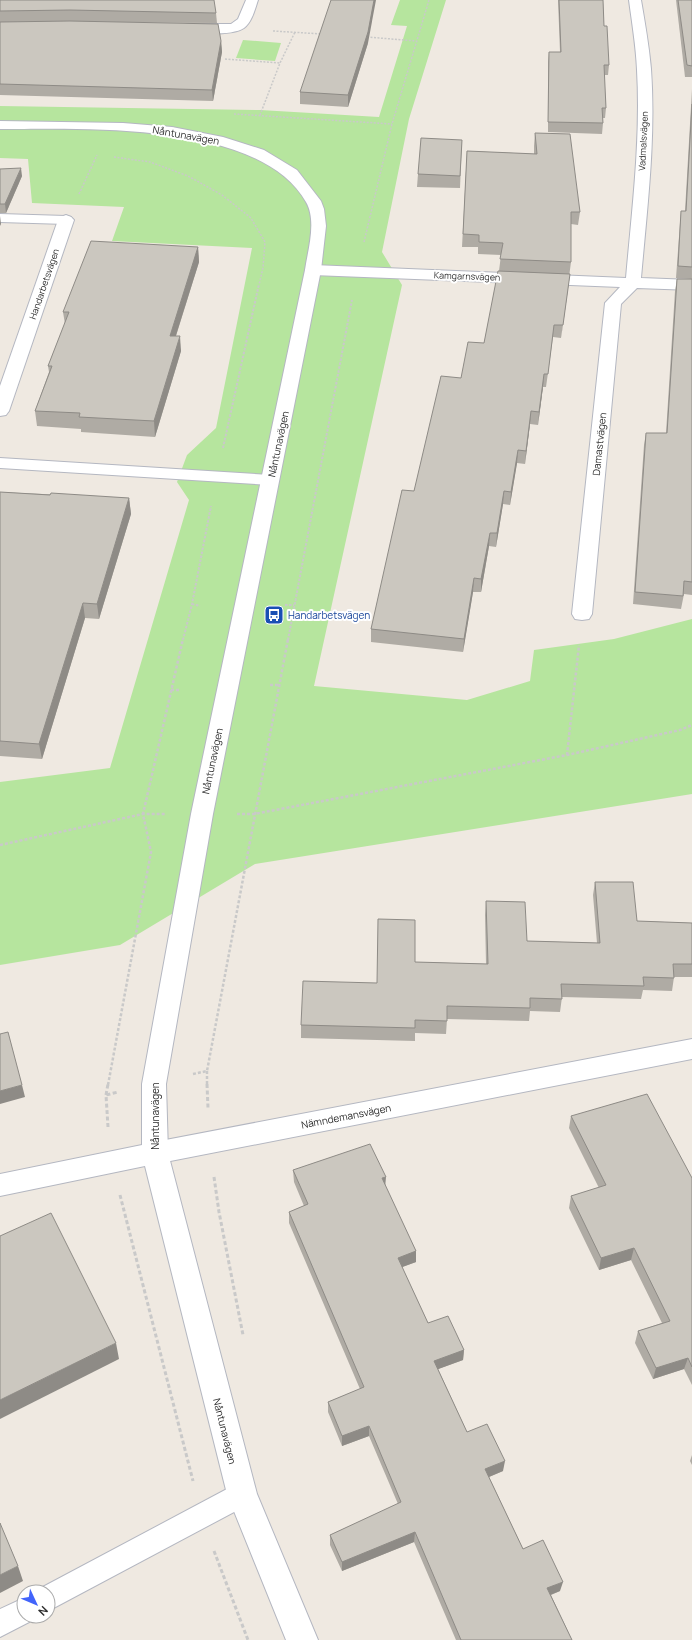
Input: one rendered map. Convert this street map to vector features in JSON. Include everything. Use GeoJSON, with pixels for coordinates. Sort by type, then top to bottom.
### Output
{"type":"FeatureCollection","features":[{"type":"Feature","properties":{"kind":"street"},"geometry":{"type":"LineString","coordinates":[[175,28],[230,29],[239,25],[248,12],[252,0]]}},
{"type":"Feature","properties":{"kind":"street","name":"Vadmalsvägen"},"geometry":{"type":"LineString","coordinates":[[633,283],[645,118],[641,29],[635,0]]}},
{"type":"Feature","properties":{"kind":"street","name":"Nåntunavägen"},"geometry":{"type":"LineString","coordinates":[[0,126],[114,127],[166,130],[215,139],[247,149],[275,162],[298,179],[313,201],[319,222],[313,270],[202,814],[154,1084],[155,1153],[242,1494],[302,1640]]}},
{"type":"Feature","properties":{"kind":"street","name":"Handarbetsvägen"},"geometry":{"type":"LineString","coordinates":[[0,411],[66,220]]}},
{"type":"Feature","properties":{"kind":"street","name":"Kamgarnsvägen"},"geometry":{"type":"LineString","coordinates":[[313,270],[692,285]]}},
{"type":"Feature","properties":{"kind":"street","name":"Damastvägen"},"geometry":{"type":"LineString","coordinates":[[582,614],[613,303],[633,283]]}},
{"type":"Feature","properties":{"kind":"street"},"geometry":{"type":"LineString","coordinates":[[0,463],[270,480]]}},
{"type":"Feature","properties":{"kind":"street","name":"Nämndemansvägen"},"geometry":{"type":"LineString","coordinates":[[0,1185],[209,1142],[692,1049]]}},
{"type":"Feature","properties":{"kind":"lane"},"geometry":{"type":"LineString","coordinates":[[0,218],[66,220]]}},
{"type":"Feature","properties":{"kind":"lane"},"geometry":{"type":"LineString","coordinates":[[56,1594],[242,1494]]}},
{"type":"Feature","properties":{"kind":"lane"},"geometry":{"type":"LineString","coordinates":[[0,1624],[16,1615]]}},
{"type":"Feature","properties":{"kind":"path"},"geometry":{"type":"LineString","coordinates":[[429,0],[392,124],[357,271],[254,814],[567,756],[680,730],[692,725]]}},
{"type":"Feature","properties":{"kind":"path"},"geometry":{"type":"LineString","coordinates":[[230,29],[326,34]]}},
{"type":"Feature","properties":{"kind":"path"},"geometry":{"type":"LineString","coordinates":[[260,115],[280,63],[296,32]]}},
{"type":"Feature","properties":{"kind":"path"},"geometry":{"type":"LineString","coordinates":[[364,37],[416,41]]}},
{"type":"Feature","properties":{"kind":"path"},"geometry":{"type":"LineString","coordinates":[[220,59],[280,63]]}},
{"type":"Feature","properties":{"kind":"path"},"geometry":{"type":"LineString","coordinates":[[66,220],[98,154],[90,154]]}},
{"type":"Feature","properties":{"kind":"path"},"geometry":{"type":"LineString","coordinates":[[106,1095],[151,852],[143,814],[192,604],[217,477],[263,268],[265,242],[251,218],[222,195],[188,176],[150,162],[113,156]]}},
{"type":"Feature","properties":{"kind":"path"},"geometry":{"type":"LineString","coordinates":[[192,604],[200,606]]}},
{"type":"Feature","properties":{"kind":"path"},"geometry":{"type":"LineString","coordinates":[[285,605],[294,605]]}},
{"type":"Feature","properties":{"kind":"path"},"geometry":{"type":"LineString","coordinates":[[567,756],[582,614]]}},
{"type":"Feature","properties":{"kind":"path"},"geometry":{"type":"LineString","coordinates":[[270,684],[279,685]]}},
{"type":"Feature","properties":{"kind":"path"},"geometry":{"type":"LineString","coordinates":[[171,690],[181,690]]}},
{"type":"Feature","properties":{"kind":"path"},"geometry":{"type":"LineString","coordinates":[[0,845],[143,814]]}},
{"type":"Feature","properties":{"kind":"path"},"geometry":{"type":"LineString","coordinates":[[207,1071],[209,1142],[219,1212],[243,1336]]}},
{"type":"Feature","properties":{"kind":"green space"},"geometry":{"type":"Polygon","coordinates":[[[400,0],[446,0],[409,119],[382,252],[402,285],[314,686],[467,700],[530,681],[534,650],[614,639],[692,619],[692,794],[255,864],[120,945],[0,965],[0,782],[110,768],[189,500],[177,482],[187,455],[216,428],[252,248],[112,241],[124,207],[32,203],[28,159],[0,158],[0,106],[260,110],[379,117],[407,26],[391,25],[400,0]]]}},
{"type":"Feature","properties":{"kind":"green space"},"geometry":{"type":"Polygon","coordinates":[[[243,40],[281,43],[275,61],[236,58],[243,40]]]}},
{"type":"Feature","properties":{"kind":"building"},"geometry":{"type":"Polygon","coordinates":[[[0,0],[214,0],[216,13],[70,10],[0,11],[0,0]]]}},
{"type":"Feature","properties":{"kind":"building"},"geometry":{"type":"Polygon","coordinates":[[[331,0],[374,0],[368,32],[348,95],[300,92],[331,0]]]}},
{"type":"Feature","properties":{"kind":"building"},"geometry":{"type":"Polygon","coordinates":[[[559,0],[603,0],[604,26],[607,26],[609,65],[604,65],[606,108],[602,108],[603,123],[548,122],[549,52],[561,52],[559,0]]]}},
{"type":"Feature","properties":{"kind":"building"},"geometry":{"type":"Polygon","coordinates":[[[678,0],[692,0],[692,66],[687,65],[678,0]]]}},
{"type":"Feature","properties":{"kind":"building"},"geometry":{"type":"Polygon","coordinates":[[[70,21],[218,24],[221,41],[212,90],[0,84],[0,22],[70,21]]]}},
{"type":"Feature","properties":{"kind":"building"},"geometry":{"type":"Polygon","coordinates":[[[692,104],[692,267],[678,266],[681,211],[686,211],[692,104]]]}},
{"type":"Feature","properties":{"kind":"building"},"geometry":{"type":"Polygon","coordinates":[[[535,133],[570,134],[580,212],[571,212],[571,262],[500,259],[503,243],[479,242],[479,235],[463,234],[467,151],[537,154],[535,133]]]}},
{"type":"Feature","properties":{"kind":"building"},"geometry":{"type":"Polygon","coordinates":[[[421,138],[462,140],[460,176],[418,174],[421,138]]]}},
{"type":"Feature","properties":{"kind":"building"},"geometry":{"type":"Polygon","coordinates":[[[21,168],[5,204],[0,204],[0,169],[21,168]]]}},
{"type":"Feature","properties":{"kind":"building"},"geometry":{"type":"Polygon","coordinates":[[[91,241],[198,247],[170,336],[180,336],[154,421],[79,417],[80,413],[35,411],[52,366],[48,366],[69,312],[63,312],[91,241]]]}},
{"type":"Feature","properties":{"kind":"building"},"geometry":{"type":"Polygon","coordinates":[[[498,271],[570,274],[563,325],[554,325],[548,374],[544,374],[539,412],[531,411],[526,451],[518,450],[511,492],[504,491],[497,533],[490,533],[481,579],[474,578],[464,639],[371,629],[402,490],[414,491],[441,376],[461,378],[468,342],[484,343],[498,271]]]}},
{"type":"Feature","properties":{"kind":"building"},"geometry":{"type":"Polygon","coordinates":[[[677,279],[692,279],[692,582],[684,581],[683,596],[635,592],[646,433],[667,433],[677,279]]]}},
{"type":"Feature","properties":{"kind":"building"},"geometry":{"type":"Polygon","coordinates":[[[0,492],[50,495],[51,493],[129,498],[97,604],[83,603],[39,744],[0,741],[0,492]]]}},
{"type":"Feature","properties":{"kind":"building"},"geometry":{"type":"Polygon","coordinates":[[[595,882],[633,882],[637,921],[692,923],[692,964],[673,964],[674,978],[643,977],[644,986],[561,984],[562,999],[530,998],[530,1008],[447,1006],[447,1021],[415,1020],[415,1028],[301,1025],[303,981],[377,983],[378,919],[415,920],[415,962],[488,964],[486,901],[525,902],[527,941],[600,943],[595,882]]]}},
{"type":"Feature","properties":{"kind":"building"},"geometry":{"type":"Polygon","coordinates":[[[8,1032],[22,1085],[0,1091],[0,1034],[8,1032]]]}},
{"type":"Feature","properties":{"kind":"building"},"geometry":{"type":"Polygon","coordinates":[[[647,1094],[692,1178],[692,1367],[688,1358],[656,1368],[638,1331],[670,1321],[634,1248],[601,1258],[571,1196],[606,1185],[571,1116],[647,1094]]]}},
{"type":"Feature","properties":{"kind":"building"},"geometry":{"type":"Polygon","coordinates":[[[370,1144],[386,1177],[382,1178],[416,1251],[398,1258],[428,1323],[448,1316],[464,1350],[434,1361],[467,1432],[487,1424],[505,1461],[485,1469],[523,1549],[543,1540],[563,1582],[547,1588],[572,1640],[461,1640],[415,1532],[342,1562],[330,1535],[401,1502],[369,1426],[342,1436],[328,1402],[364,1387],[289,1212],[308,1204],[293,1170],[370,1144]]]}},
{"type":"Feature","properties":{"kind":"building"},"geometry":{"type":"Polygon","coordinates":[[[51,1213],[116,1343],[0,1400],[0,1236],[51,1213]]]}},
{"type":"Feature","properties":{"kind":"building"},"geometry":{"type":"Polygon","coordinates":[[[0,1523],[18,1566],[0,1575],[0,1523]]]}},
{"type":"Feature","properties":{"kind":"place","name":"Handarbetsvägen"},"geometry":{"type":"Point","coordinates":[274,615]}}]}
